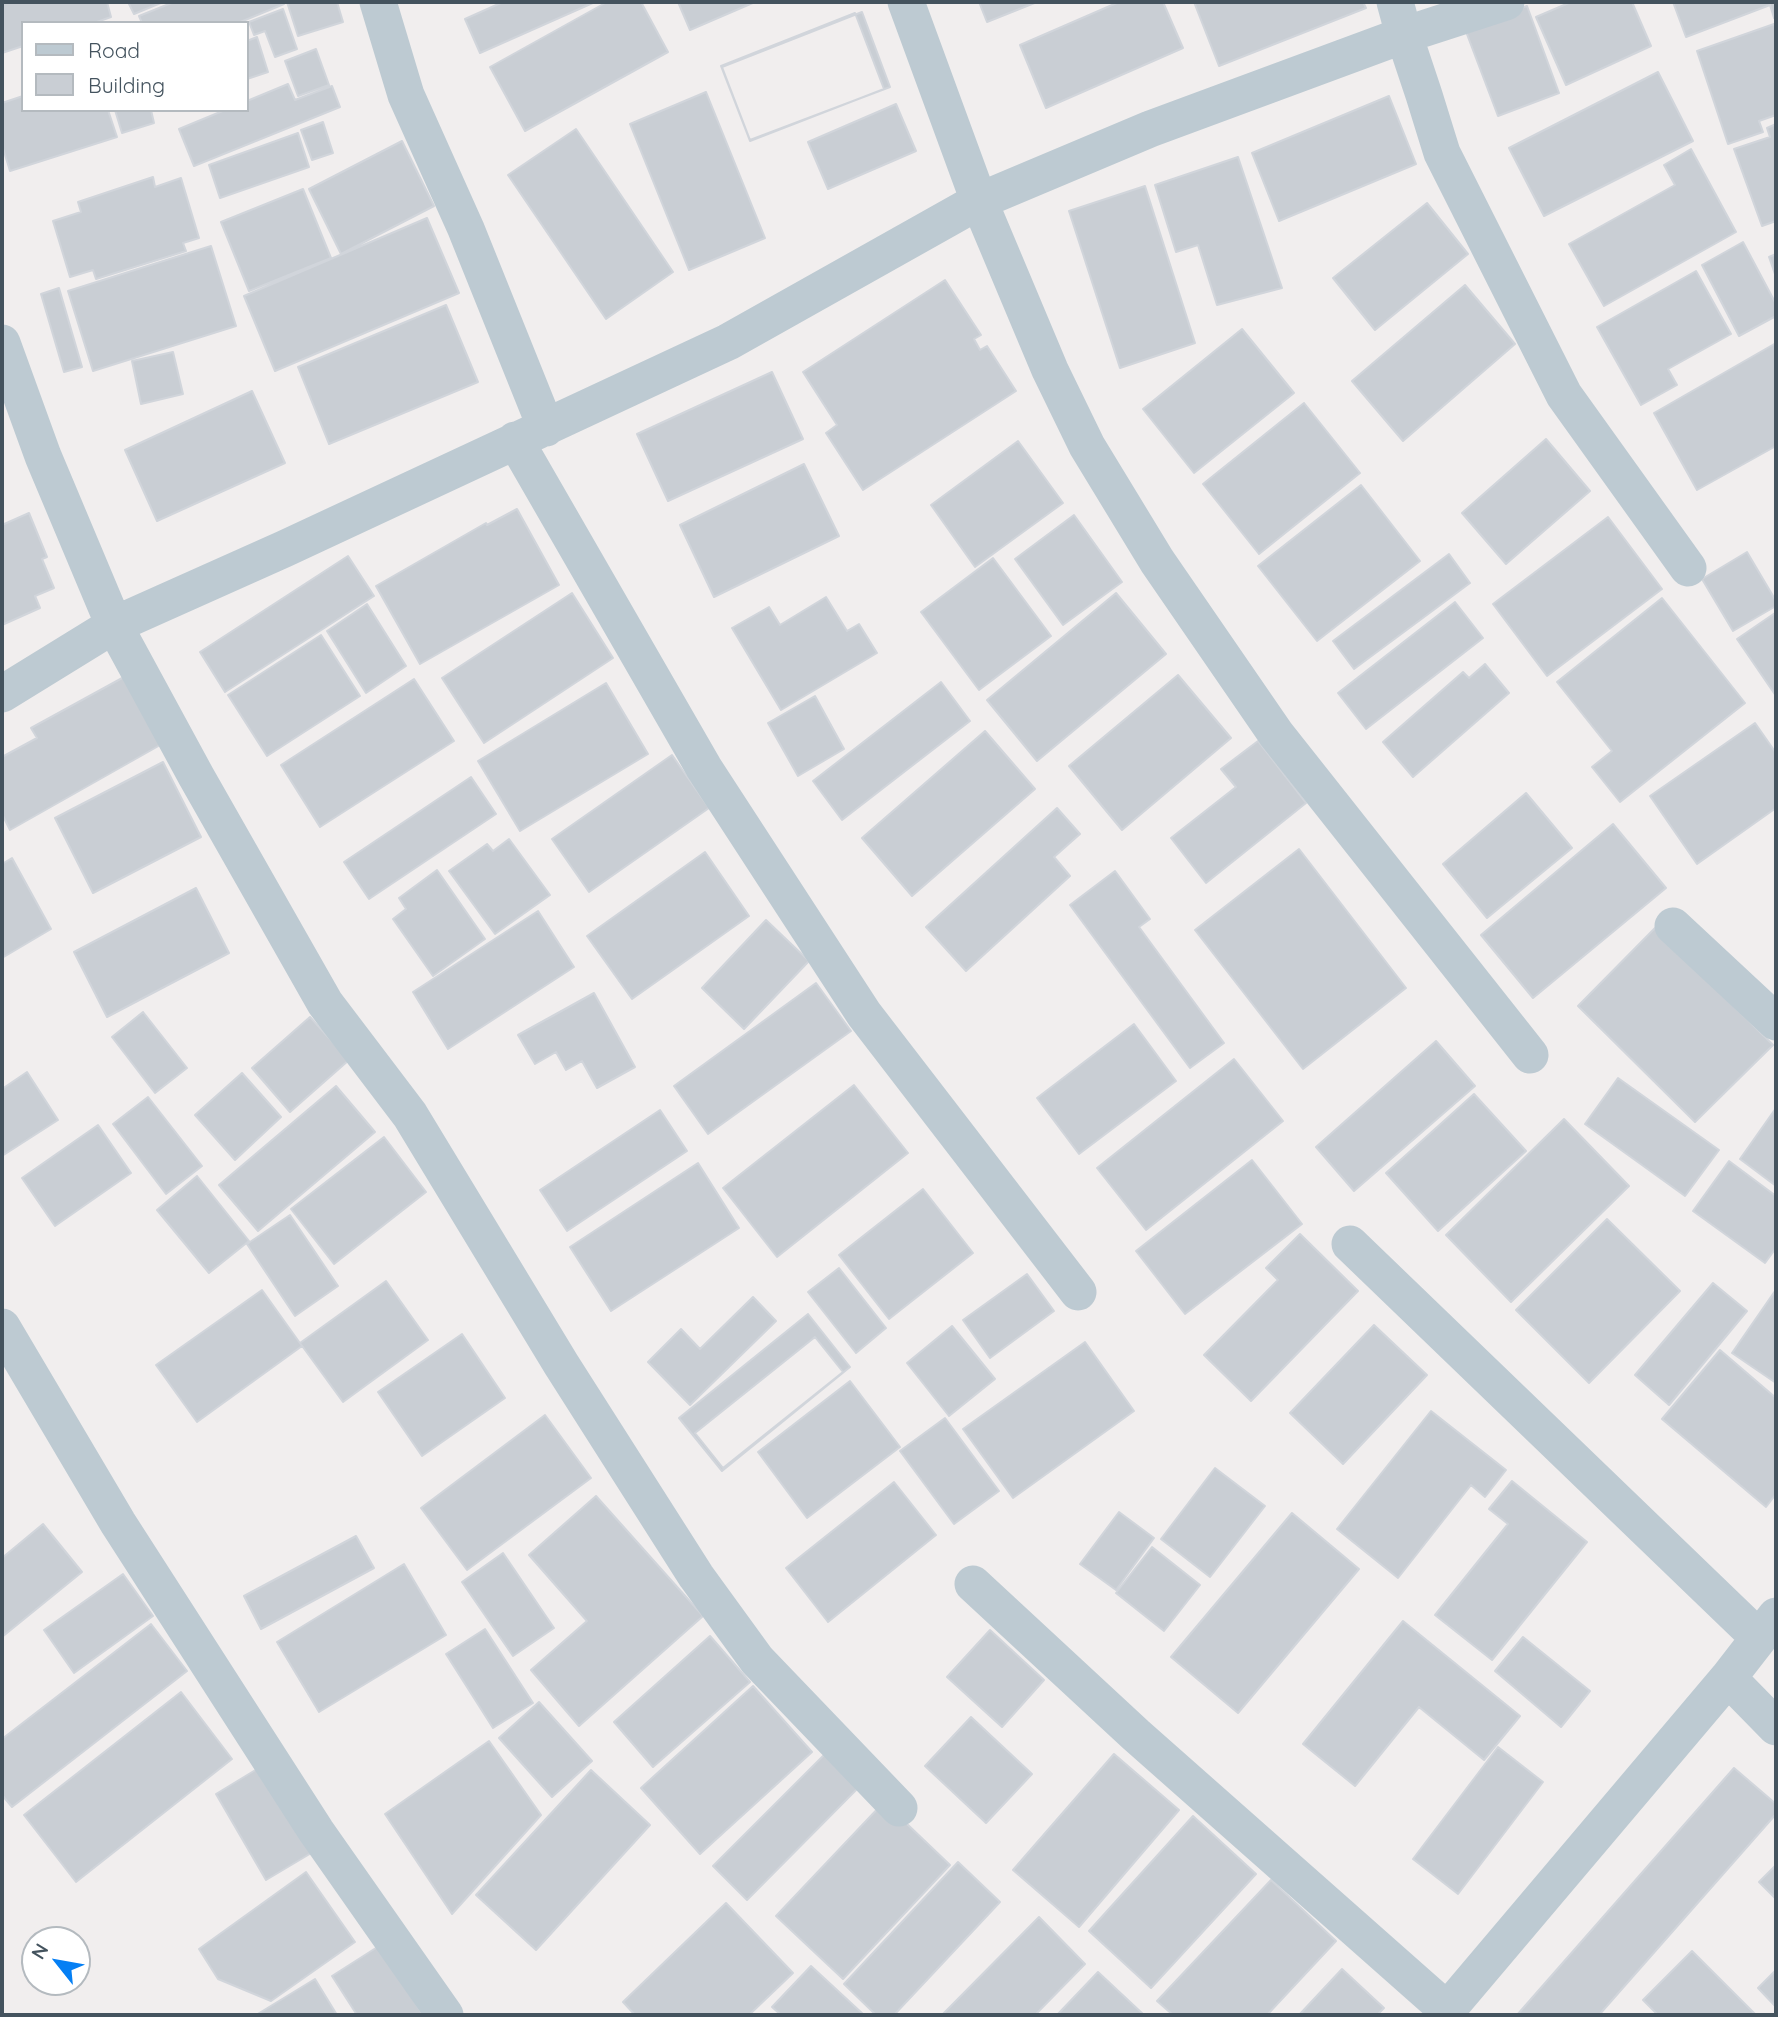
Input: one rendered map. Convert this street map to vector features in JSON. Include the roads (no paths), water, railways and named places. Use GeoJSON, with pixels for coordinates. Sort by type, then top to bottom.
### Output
{"type":"FeatureCollection","features":[{"type":"Feature","properties":{"kind":"street"},"geometry":{"type":"LineString","coordinates":[[378,2],[406,95],[466,229],[531,434],[704,768],[864,1014],[1078,1292]]}},
{"type":"Feature","properties":{"kind":"street"},"geometry":{"type":"LineString","coordinates":[[906,2],[979,201],[1050,370],[1082,436],[1157,561],[1276,734],[1530,1055]]}},
{"type":"Feature","properties":{"kind":"street"},"geometry":{"type":"LineString","coordinates":[[2,694],[114,625],[729,342],[979,201],[1150,129],[1400,18],[1506,2]]}},
{"type":"Feature","properties":{"kind":"street"},"geometry":{"type":"LineString","coordinates":[[1400,18],[1442,153],[1564,396],[1688,568]]}},
{"type":"Feature","properties":{"kind":"street"},"geometry":{"type":"LineString","coordinates":[[2,343],[43,456],[114,625],[325,1003],[410,1115],[561,1364],[696,1576],[757,1660],[899,1808]]}},
{"type":"Feature","properties":{"kind":"street"},"geometry":{"type":"LineString","coordinates":[[1673,926],[1776,1022]]}},
{"type":"Feature","properties":{"kind":"street"},"geometry":{"type":"LineString","coordinates":[[973,1584],[1136,1735],[1445,2013],[1768,1627],[1350,1244]]}},
{"type":"Feature","properties":{"kind":"street"},"geometry":{"type":"LineString","coordinates":[[2,1327],[118,1523],[308,1820],[445,2015]]}},
{"type":"Feature","properties":{"kind":"street"},"geometry":{"type":"LineString","coordinates":[[1728,1678],[1776,1727]]}}]}
